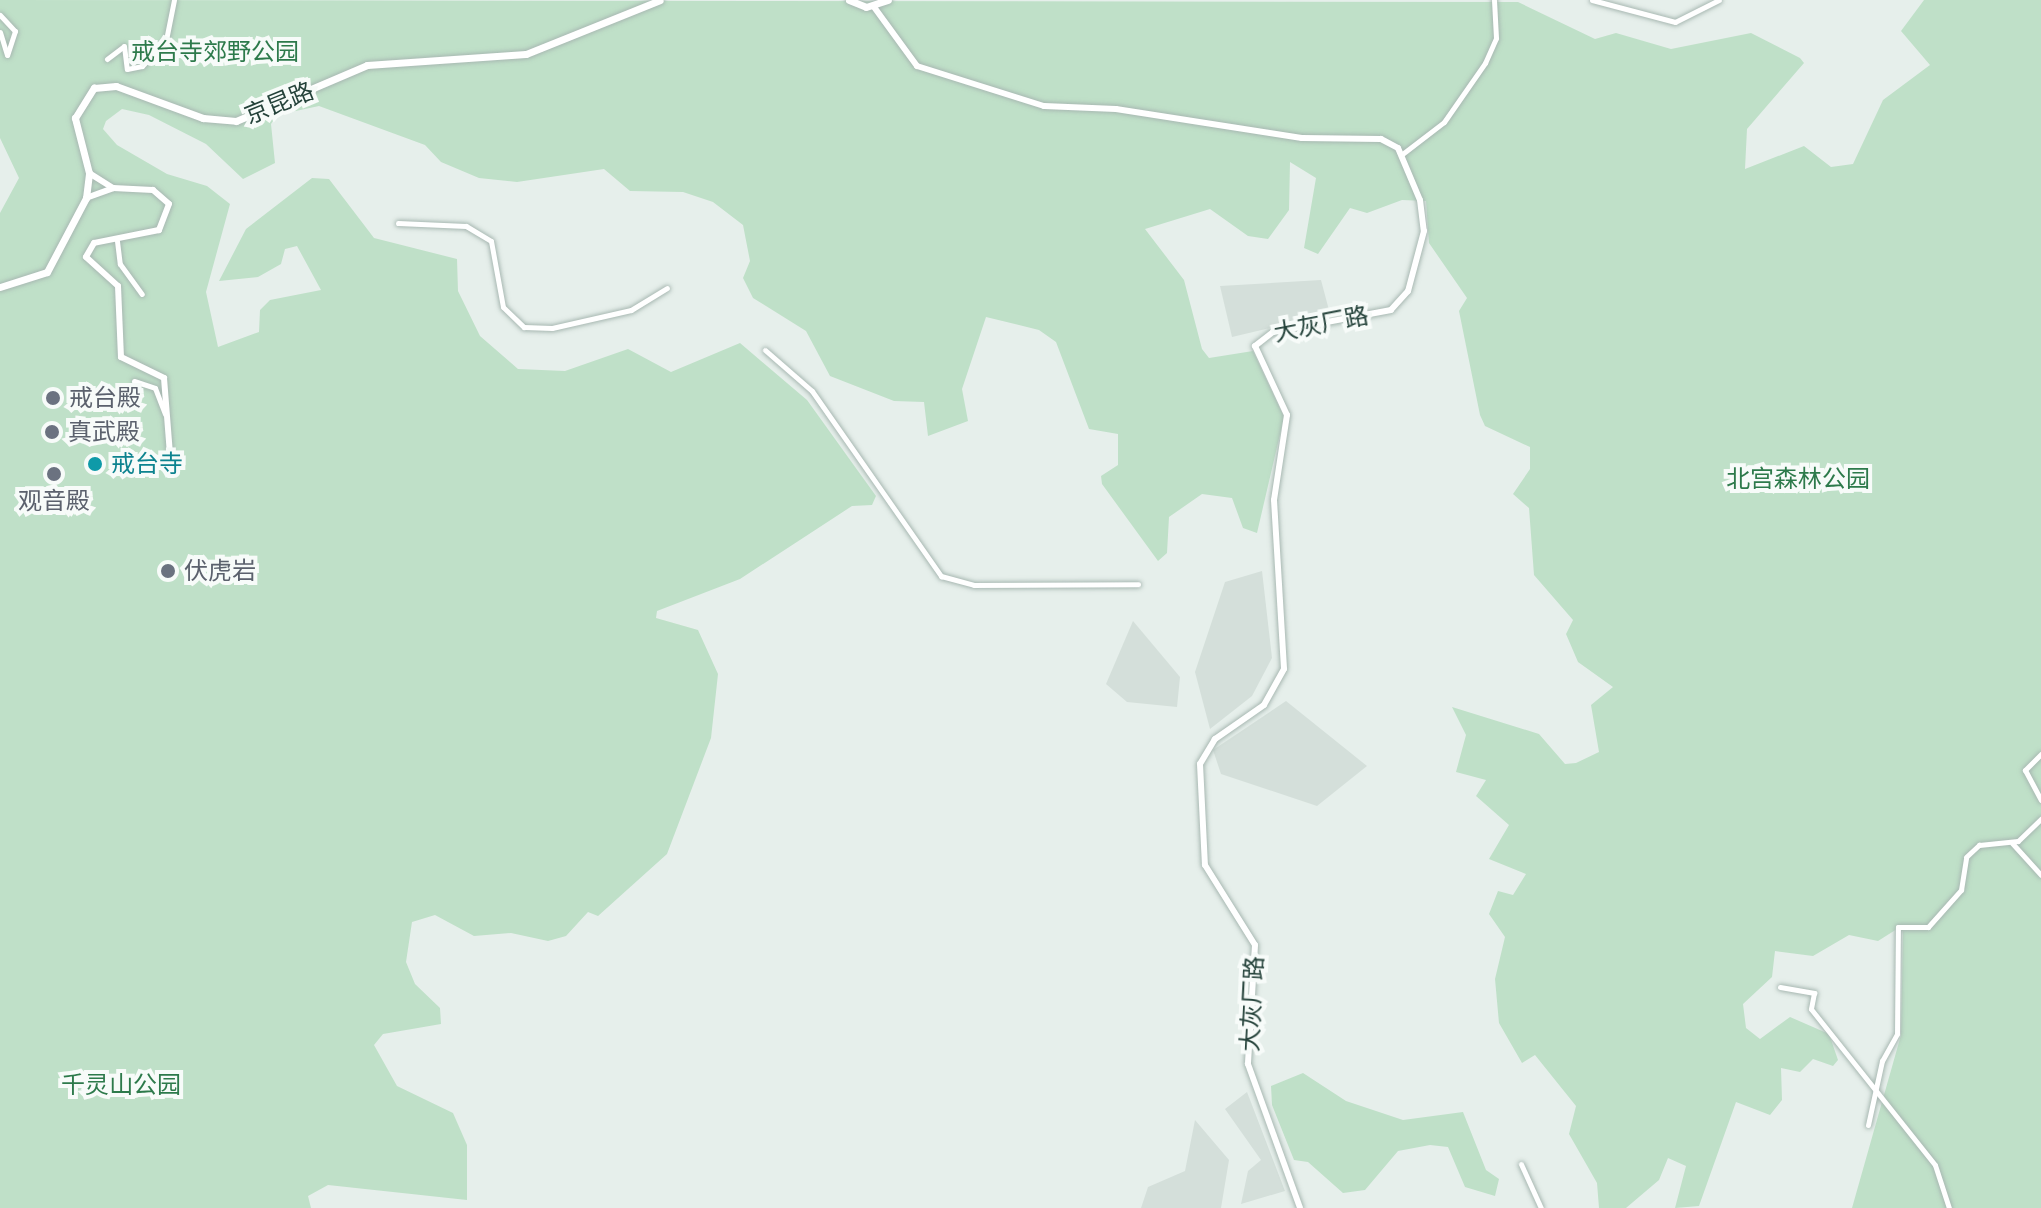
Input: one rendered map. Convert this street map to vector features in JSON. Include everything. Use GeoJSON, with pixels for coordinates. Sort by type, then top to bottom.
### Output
{"type":"FeatureCollection","features":[{"type":"Feature","properties":{"kind":"main road","name":"京昆路"},"geometry":{"type":"LineString","coordinates":[[0,287],[47,272],[86,198],[89,173],[76,109],[102,86],[212,121],[236,121],[367,65],[526,54],[660,0]]}},
{"type":"Feature","properties":{"kind":"main road"},"geometry":{"type":"LineString","coordinates":[[849,0],[874,7],[888,0]]}},
{"type":"Feature","properties":{"kind":"street"},"geometry":{"type":"LineString","coordinates":[[107,59],[124,46],[127,69],[142,66],[166,40],[174,0]]}},
{"type":"Feature","properties":{"kind":"street"},"geometry":{"type":"LineString","coordinates":[[874,7],[917,66],[1044,106],[1116,109],[1302,138],[1381,139],[1401,155],[1444,122],[1485,63],[1496,38],[1494,0]]}},
{"type":"Feature","properties":{"kind":"street"},"geometry":{"type":"LineString","coordinates":[[1592,0],[1675,22],[1719,0]]}},
{"type":"Feature","properties":{"kind":"street"},"geometry":{"type":"LineString","coordinates":[[0,15],[15,31],[7,55],[0,32]]}},
{"type":"Feature","properties":{"kind":"street","name":"大灰厂路"},"geometry":{"type":"LineString","coordinates":[[1300,1208],[1248,1064],[1255,945],[1205,865],[1200,764],[1215,739],[1264,705],[1284,669],[1274,500],[1287,415],[1255,346],[1273,332],[1391,310],[1408,291],[1424,231],[1401,155]]}},
{"type":"Feature","properties":{"kind":"street"},"geometry":{"type":"LineString","coordinates":[[89,173],[113,188]]}},
{"type":"Feature","properties":{"kind":"street"},"geometry":{"type":"LineString","coordinates":[[86,198],[113,188],[153,190],[170,211],[152,235],[90,246],[86,260],[118,286],[118,351],[131,366],[162,374],[170,454]]}},
{"type":"Feature","properties":{"kind":"street"},"geometry":{"type":"LineString","coordinates":[[398,223],[466,226],[491,241],[503,307],[524,327],[552,328],[631,310],[667,288]]}},
{"type":"Feature","properties":{"kind":"street"},"geometry":{"type":"LineString","coordinates":[[117,241],[120,264],[142,294]]}},
{"type":"Feature","properties":{"kind":"street"},"geometry":{"type":"LineString","coordinates":[[765,350],[812,391],[941,576],[974,585],[1138,584]]}},
{"type":"Feature","properties":{"kind":"street"},"geometry":{"type":"LineString","coordinates":[[134,381],[155,388],[166,415]]}},
{"type":"Feature","properties":{"kind":"street"},"geometry":{"type":"LineString","coordinates":[[2041,754],[2025,770],[2041,800]]}},
{"type":"Feature","properties":{"kind":"street"},"geometry":{"type":"LineString","coordinates":[[1868,1125],[1877,1083],[1897,1034],[1898,927],[1928,927],[1943,914],[1961,890],[1966,857],[1979,845],[2012,843],[2041,819]]}},
{"type":"Feature","properties":{"kind":"street"},"geometry":{"type":"LineString","coordinates":[[2012,843],[2041,875]]}},
{"type":"Feature","properties":{"kind":"street"},"geometry":{"type":"LineString","coordinates":[[1780,987],[1814,993],[1811,1009],[1877,1083],[1935,1165],[1949,1208]]}},
{"type":"Feature","properties":{"kind":"street"},"geometry":{"type":"LineString","coordinates":[[1521,1164],[1541,1208]]}},
{"type":"Feature","properties":{"kind":"shaded area"},"geometry":{"type":"Polygon","coordinates":[[[1321,280],[1330,314],[1232,337],[1220,286],[1321,280]]]}},
{"type":"Feature","properties":{"kind":"shaded area"},"geometry":{"type":"Polygon","coordinates":[[[1262,571],[1272,658],[1252,696],[1210,729],[1195,672],[1225,582],[1262,571]]]}},
{"type":"Feature","properties":{"kind":"shaded area"},"geometry":{"type":"Polygon","coordinates":[[[1133,621],[1180,677],[1177,707],[1127,702],[1106,684],[1133,621]]]}},
{"type":"Feature","properties":{"kind":"shaded area"},"geometry":{"type":"Polygon","coordinates":[[[1286,701],[1367,766],[1317,806],[1221,774],[1213,750],[1286,701]]]}},
{"type":"Feature","properties":{"kind":"shaded area"},"geometry":{"type":"Polygon","coordinates":[[[1247,1092],[1285,1191],[1241,1204],[1248,1171],[1261,1160],[1225,1109],[1247,1092]]]}},
{"type":"Feature","properties":{"kind":"shaded area"},"geometry":{"type":"Polygon","coordinates":[[[1195,1120],[1229,1160],[1221,1208],[1141,1208],[1148,1187],[1185,1171],[1195,1120]]]}},
{"type":"Feature","properties":{"kind":"green space"},"geometry":{"type":"Polygon","coordinates":[[[0,0],[1518,2],[1595,39],[1616,33],[1671,49],[1751,33],[1800,58],[1804,63],[1747,129],[1745,169],[1804,146],[1831,167],[1853,164],[1883,100],[1930,65],[1901,31],[1924,0],[2041,0],[2041,1208],[1852,1208],[1901,1035],[1903,931],[1897,929],[1878,941],[1849,935],[1813,956],[1775,951],[1772,977],[1743,1004],[1746,1028],[1760,1039],[1790,1017],[1829,1034],[1838,1060],[1833,1066],[1813,1059],[1800,1072],[1781,1068],[1782,1100],[1770,1115],[1736,1102],[1699,1206],[1675,1208],[1686,1166],[1668,1158],[1659,1180],[1626,1208],[1599,1208],[1597,1183],[1569,1134],[1576,1106],[1535,1055],[1522,1063],[1499,1023],[1495,979],[1505,937],[1489,914],[1498,891],[1513,895],[1526,874],[1489,859],[1509,825],[1476,796],[1486,780],[1456,772],[1466,735],[1452,707],[1539,734],[1565,764],[1576,763],[1599,752],[1591,705],[1613,687],[1578,662],[1566,634],[1573,620],[1534,575],[1529,508],[1513,494],[1530,469],[1530,447],[1485,426],[1480,415],[1459,311],[1467,298],[1429,243],[1426,201],[1402,200],[1367,213],[1350,208],[1318,254],[1304,248],[1316,178],[1290,162],[1289,210],[1268,239],[1248,236],[1210,209],[1145,229],[1184,280],[1202,349],[1209,358],[1253,351],[1284,417],[1257,533],[1243,528],[1232,498],[1202,494],[1169,517],[1167,553],[1158,561],[1102,484],[1101,476],[1118,465],[1118,434],[1089,429],[1056,342],[1039,330],[986,317],[962,389],[968,421],[928,436],[924,402],[894,401],[830,376],[806,331],[753,298],[743,278],[750,261],[743,225],[713,202],[683,192],[630,191],[604,169],[517,182],[479,178],[441,162],[425,145],[319,106],[277,115],[271,124],[275,163],[243,179],[206,144],[149,115],[122,109],[106,121],[103,129],[117,145],[167,174],[207,186],[230,204],[206,292],[218,347],[259,332],[260,310],[270,300],[321,290],[297,246],[285,249],[281,264],[258,277],[219,281],[246,229],[312,178],[329,179],[374,238],[457,259],[458,291],[480,336],[518,369],[565,371],[628,349],[671,372],[740,343],[807,400],[876,496],[872,505],[852,506],[740,579],[657,611],[656,618],[698,630],[718,674],[711,738],[667,854],[598,916],[588,912],[566,936],[548,941],[511,933],[474,936],[435,915],[412,922],[406,962],[415,984],[440,1008],[441,1024],[383,1034],[374,1045],[397,1086],[453,1113],[467,1145],[467,1200],[328,1185],[308,1196],[311,1208],[0,1208],[0,213],[19,178],[0,138],[0,0]]]}},
{"type":"Feature","properties":{"kind":"green space"},"geometry":{"type":"Polygon","coordinates":[[[1303,1073],[1346,1101],[1403,1120],[1463,1112],[1486,1170],[1499,1179],[1495,1196],[1465,1187],[1448,1147],[1430,1145],[1398,1151],[1365,1190],[1343,1193],[1308,1162],[1294,1160],[1272,1105],[1271,1086],[1303,1073]]]}},
{"type":"Feature","properties":{"kind":"place","name":"戒台殿"},"geometry":{"type":"Point","coordinates":[53,398]}},
{"type":"Feature","properties":{"kind":"place","name":"真武殿"},"geometry":{"type":"Point","coordinates":[52,432]}},
{"type":"Feature","properties":{"kind":"place","name":"戒台寺"},"geometry":{"type":"Point","coordinates":[95,464]}},
{"type":"Feature","properties":{"kind":"place","name":"观音殿"},"geometry":{"type":"Point","coordinates":[54,474]}},
{"type":"Feature","properties":{"kind":"place","name":"伏虎岩"},"geometry":{"type":"Point","coordinates":[168,571]}},
{"type":"Feature","properties":{"kind":"park label","name":"戒台寺郊野公园"},"geometry":{"type":"Point","coordinates":[215,52]}},
{"type":"Feature","properties":{"kind":"park label","name":"北宫森林公园"},"geometry":{"type":"Point","coordinates":[1798,479]}},
{"type":"Feature","properties":{"kind":"park label","name":"千灵山公园"},"geometry":{"type":"Point","coordinates":[121,1085]}}]}
